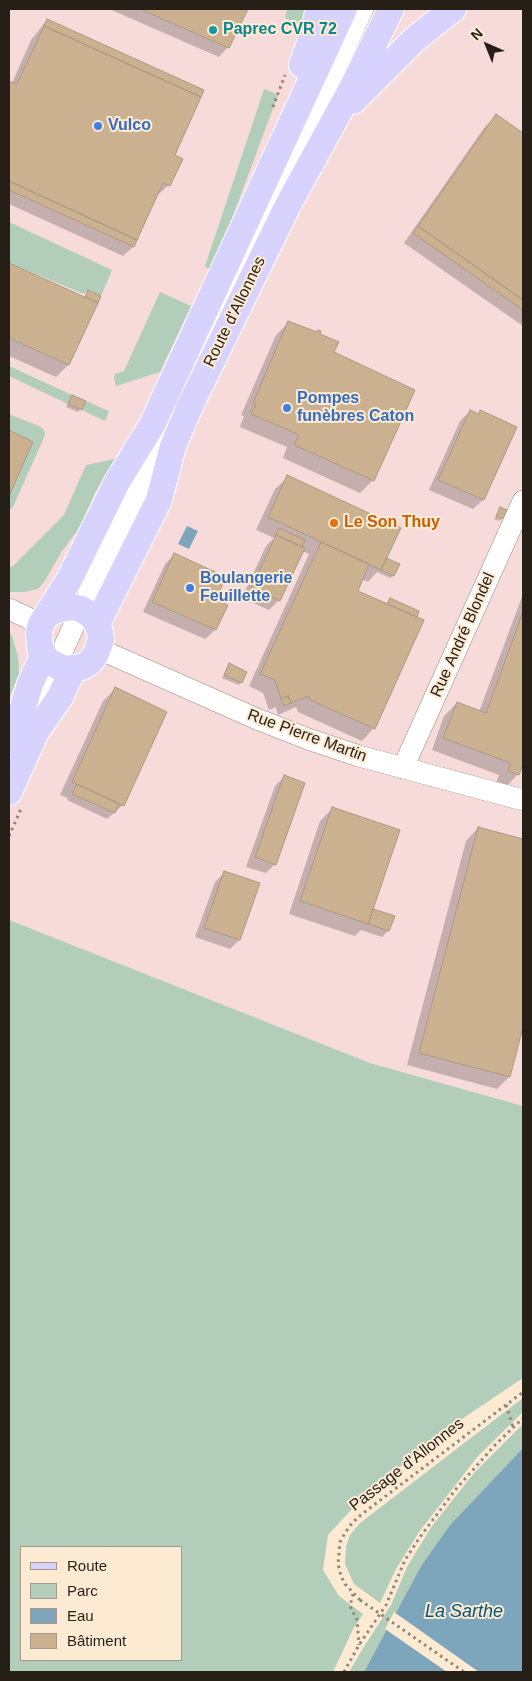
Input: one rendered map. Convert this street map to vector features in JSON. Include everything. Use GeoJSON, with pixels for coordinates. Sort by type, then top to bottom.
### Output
{"type":"FeatureCollection","features":[{"type":"Feature","properties":{"kind":"main road"},"geometry":{"type":"LineString","coordinates":[[259,195],[280,127],[311,40],[319,9]]}},
{"type":"Feature","properties":{"kind":"main road","name":"Route d'Allonnes"},"geometry":{"type":"LineString","coordinates":[[344,9],[152,426],[117,482],[68,580],[44,620],[38,640],[57,664],[82,667],[95,656],[92,627],[159,500],[173,446],[190,406],[287,207],[352,88],[391,9]]}},
{"type":"Feature","properties":{"kind":"main road"},"geometry":{"type":"LineString","coordinates":[[321,144],[352,102],[415,39],[454,9]]}},
{"type":"Feature","properties":{"kind":"main road"},"geometry":{"type":"LineString","coordinates":[[44,620],[55,610],[63,608],[92,627]]}},
{"type":"Feature","properties":{"kind":"main road"},"geometry":{"type":"LineString","coordinates":[[9,743],[30,684],[57,664]]}},
{"type":"Feature","properties":{"kind":"main road"},"geometry":{"type":"LineString","coordinates":[[9,792],[36,732],[60,698],[57,664]]}},
{"type":"Feature","properties":{"kind":"street"},"geometry":{"type":"LineString","coordinates":[[9,766],[57,664],[92,627],[362,9]]}},
{"type":"Feature","properties":{"kind":"street","name":"Rue André Blondel"},"geometry":{"type":"LineString","coordinates":[[402,768],[523,501]]}},
{"type":"Feature","properties":{"kind":"street"},"geometry":{"type":"LineString","coordinates":[[9,609],[44,620]]}},
{"type":"Feature","properties":{"kind":"street","name":"Rue Pierre Martin"},"geometry":{"type":"LineString","coordinates":[[92,627],[257,718],[308,739],[359,756],[523,800]]}},
{"type":"Feature","properties":{"kind":"path","name":"Passage d'Allonnes"},"geometry":{"type":"LineString","coordinates":[[464,1672],[360,1600],[353,1593],[341,1576],[338,1564],[340,1542],[352,1523],[362,1514],[523,1392]]}},
{"type":"Feature","properties":{"kind":"path"},"geometry":{"type":"LineString","coordinates":[[506,1405],[513,1427]]}},
{"type":"Feature","properties":{"kind":"path"},"geometry":{"type":"LineString","coordinates":[[344,1672],[359,1645],[386,1605],[405,1560],[425,1529],[456,1489],[523,1418]]}},
{"type":"Feature","properties":{"kind":"path"},"geometry":{"type":"LineString","coordinates":[[353,1593],[350,1606],[357,1620],[359,1645]]}},
{"type":"Feature","properties":{"kind":"shaded area"},"geometry":{"type":"Polygon","coordinates":[[[9,9],[523,9],[523,1106],[370,1063],[9,920],[9,9]]]}},
{"type":"Feature","properties":{"kind":"green space"},"geometry":{"type":"Polygon","coordinates":[[[287,9],[308,9],[303,25],[285,18],[287,9]]]}},
{"type":"Feature","properties":{"kind":"green space"},"geometry":{"type":"Polygon","coordinates":[[[264,89],[278,95],[212,272],[205,266],[264,89]]]}},
{"type":"Feature","properties":{"kind":"green space"},"geometry":{"type":"Polygon","coordinates":[[[9,222],[112,270],[101,296],[88,290],[84,294],[9,263],[9,222]]]}},
{"type":"Feature","properties":{"kind":"green space"},"geometry":{"type":"Polygon","coordinates":[[[160,292],[191,306],[160,372],[116,386],[115,374],[124,371],[160,292]]]}},
{"type":"Feature","properties":{"kind":"green space"},"geometry":{"type":"Polygon","coordinates":[[[9,366],[72,395],[68,404],[9,376],[9,366]]]}},
{"type":"Feature","properties":{"kind":"green space"},"geometry":{"type":"Polygon","coordinates":[[[86,401],[109,411],[105,421],[82,410],[86,401]]]}},
{"type":"Feature","properties":{"kind":"green space"},"geometry":{"type":"Polygon","coordinates":[[[9,414],[41,427],[45,435],[13,507],[9,510],[9,496],[33,442],[9,430],[9,414]]]}},
{"type":"Feature","properties":{"kind":"green space"},"geometry":{"type":"Polygon","coordinates":[[[115,459],[95,493],[80,527],[62,551],[44,582],[38,589],[24,592],[9,592],[9,568],[64,515],[86,465],[115,459]]]}},
{"type":"Feature","properties":{"kind":"green space"},"geometry":{"type":"Polygon","coordinates":[[[9,632],[18,656],[19,674],[9,698],[9,632]]]}},
{"type":"Feature","properties":{"kind":"green space"},"geometry":{"type":"Polygon","coordinates":[[[9,920],[370,1063],[523,1106],[523,1378],[432,1439],[352,1509],[328,1535],[323,1570],[339,1596],[363,1614],[353,1629],[333,1672],[9,1672],[9,920]]]}},
{"type":"Feature","properties":{"kind":"green space"},"geometry":{"type":"Polygon","coordinates":[[[523,1398],[523,1412],[478,1456],[419,1532],[396,1569],[380,1603],[354,1584],[345,1564],[346,1547],[350,1535],[360,1523],[523,1398]]]}},
{"type":"Feature","properties":{"kind":"green space"},"geometry":{"type":"Polygon","coordinates":[[[523,1424],[523,1448],[450,1525],[421,1566],[364,1672],[349,1672],[391,1605],[407,1567],[432,1526],[474,1473],[523,1424]]]}},
{"type":"Feature","properties":{"kind":"water"},"geometry":{"type":"Polygon","coordinates":[[[187,526],[198,531],[189,549],[178,544],[187,526]]]}},
{"type":"Feature","properties":{"kind":"water","name":"La Sarthe"},"geometry":{"type":"Polygon","coordinates":[[[523,1448],[523,1671],[364,1672],[421,1566],[450,1525],[523,1448]]]}},
{"type":"Feature","properties":{"kind":"pier"},"geometry":{"type":"Polygon","coordinates":[[[394,1612],[479,1672],[447,1672],[385,1629],[394,1612]]]}},
{"type":"Feature","properties":{"kind":"building","name":"Paprec CVR 72"},"geometry":{"type":"Polygon","coordinates":[[[140,9],[248,9],[229,48],[140,9]]]}},
{"type":"Feature","properties":{"kind":"building"},"geometry":{"type":"Polygon","coordinates":[[[47,19],[204,90],[201,97],[44,26],[47,19]]]}},
{"type":"Feature","properties":{"kind":"building","name":"Vulco"},"geometry":{"type":"Polygon","coordinates":[[[44,26],[201,97],[175,155],[183,159],[170,186],[163,183],[137,240],[9,181],[9,81],[17,84],[44,26]]]}},
{"type":"Feature","properties":{"kind":"building"},"geometry":{"type":"Polygon","coordinates":[[[496,114],[523,133],[523,300],[418,226],[496,114]]]}},
{"type":"Feature","properties":{"kind":"building"},"geometry":{"type":"Polygon","coordinates":[[[9,181],[137,240],[134,247],[9,190],[9,181]]]}},
{"type":"Feature","properties":{"kind":"building"},"geometry":{"type":"Polygon","coordinates":[[[418,226],[523,300],[523,310],[413,233],[418,226]]]}},
{"type":"Feature","properties":{"kind":"building"},"geometry":{"type":"Polygon","coordinates":[[[9,263],[98,303],[69,365],[9,338],[9,263]]]}},
{"type":"Feature","properties":{"kind":"building"},"geometry":{"type":"Polygon","coordinates":[[[88,290],[101,296],[98,303],[85,297],[88,290]]]}},
{"type":"Feature","properties":{"kind":"building"},"geometry":{"type":"Polygon","coordinates":[[[288,321],[317,332],[318,330],[321,331],[320,334],[339,342],[334,352],[415,390],[374,481],[294,445],[299,435],[251,414],[256,404],[253,403],[288,321]]]}},
{"type":"Feature","properties":{"kind":"building"},"geometry":{"type":"Polygon","coordinates":[[[72,395],[86,401],[82,410],[68,404],[72,395]]]}},
{"type":"Feature","properties":{"kind":"building"},"geometry":{"type":"Polygon","coordinates":[[[470,410],[479,414],[480,410],[517,427],[484,500],[438,480],[470,410]]]}},
{"type":"Feature","properties":{"kind":"building"},"geometry":{"type":"Polygon","coordinates":[[[9,430],[33,442],[9,496],[9,430]]]}},
{"type":"Feature","properties":{"kind":"building","name":"Le Son Thuy"},"geometry":{"type":"Polygon","coordinates":[[[287,475],[401,528],[381,570],[268,517],[287,475]]]}},
{"type":"Feature","properties":{"kind":"building"},"geometry":{"type":"Polygon","coordinates":[[[500,507],[507,510],[503,519],[496,516],[500,507]]]}},
{"type":"Feature","properties":{"kind":"building"},"geometry":{"type":"Polygon","coordinates":[[[279,528],[305,540],[302,547],[276,535],[279,528]]]}},
{"type":"Feature","properties":{"kind":"building"},"geometry":{"type":"Polygon","coordinates":[[[276,535],[305,548],[280,601],[251,588],[276,535]]]}},
{"type":"Feature","properties":{"kind":"building"},"geometry":{"type":"Polygon","coordinates":[[[321,542],[369,564],[358,591],[424,620],[375,729],[310,700],[309,696],[291,703],[288,696],[281,699],[275,680],[260,674],[321,542]]]}},
{"type":"Feature","properties":{"kind":"building","name":"Boulangerie Feuillette"},"geometry":{"type":"Polygon","coordinates":[[[174,553],[226,577],[216,599],[228,605],[216,630],[152,602],[174,553]]]}},
{"type":"Feature","properties":{"kind":"building"},"geometry":{"type":"Polygon","coordinates":[[[386,558],[400,564],[394,576],[381,570],[386,558]]]}},
{"type":"Feature","properties":{"kind":"building"},"geometry":{"type":"Polygon","coordinates":[[[390,598],[419,611],[417,617],[387,604],[390,598]]]}},
{"type":"Feature","properties":{"kind":"building"},"geometry":{"type":"Polygon","coordinates":[[[523,612],[523,764],[519,775],[508,771],[511,763],[443,738],[457,702],[486,713],[523,612]]]}},
{"type":"Feature","properties":{"kind":"building"},"geometry":{"type":"Polygon","coordinates":[[[229,663],[247,672],[242,683],[224,675],[229,663]]]}},
{"type":"Feature","properties":{"kind":"building"},"geometry":{"type":"Polygon","coordinates":[[[115,687],[167,712],[124,806],[72,782],[115,687]]]}},
{"type":"Feature","properties":{"kind":"building"},"geometry":{"type":"Polygon","coordinates":[[[288,696],[291,703],[284,706],[281,699],[288,696]]]}},
{"type":"Feature","properties":{"kind":"building"},"geometry":{"type":"Polygon","coordinates":[[[284,775],[305,783],[276,865],[255,857],[284,775]]]}},
{"type":"Feature","properties":{"kind":"building"},"geometry":{"type":"Polygon","coordinates":[[[77,784],[119,804],[115,813],[72,794],[77,784]]]}},
{"type":"Feature","properties":{"kind":"building"},"geometry":{"type":"Polygon","coordinates":[[[332,807],[400,830],[368,924],[300,901],[332,807]]]}},
{"type":"Feature","properties":{"kind":"building"},"geometry":{"type":"Polygon","coordinates":[[[478,827],[523,839],[523,1027],[510,1077],[419,1053],[478,827]]]}},
{"type":"Feature","properties":{"kind":"building"},"geometry":{"type":"Polygon","coordinates":[[[224,871],[260,883],[240,940],[204,928],[224,871]]]}},
{"type":"Feature","properties":{"kind":"building"},"geometry":{"type":"Polygon","coordinates":[[[373,909],[395,916],[389,931],[368,924],[373,909]]]}},
{"type":"Feature","properties":{"kind":"place","name":"Paprec CVR 72"},"geometry":{"type":"Point","coordinates":[213,30]}},
{"type":"Feature","properties":{"kind":"place","name":"Vulco"},"geometry":{"type":"Point","coordinates":[98,126]}},
{"type":"Feature","properties":{"kind":"place","name":"Pompes funèbres Caton"},"geometry":{"type":"Point","coordinates":[287,408]}},
{"type":"Feature","properties":{"kind":"place","name":"Le Son Thuy"},"geometry":{"type":"Point","coordinates":[334,523]}},
{"type":"Feature","properties":{"kind":"place","name":"Boulangerie Feuillette"},"geometry":{"type":"Point","coordinates":[190,588]}}]}
